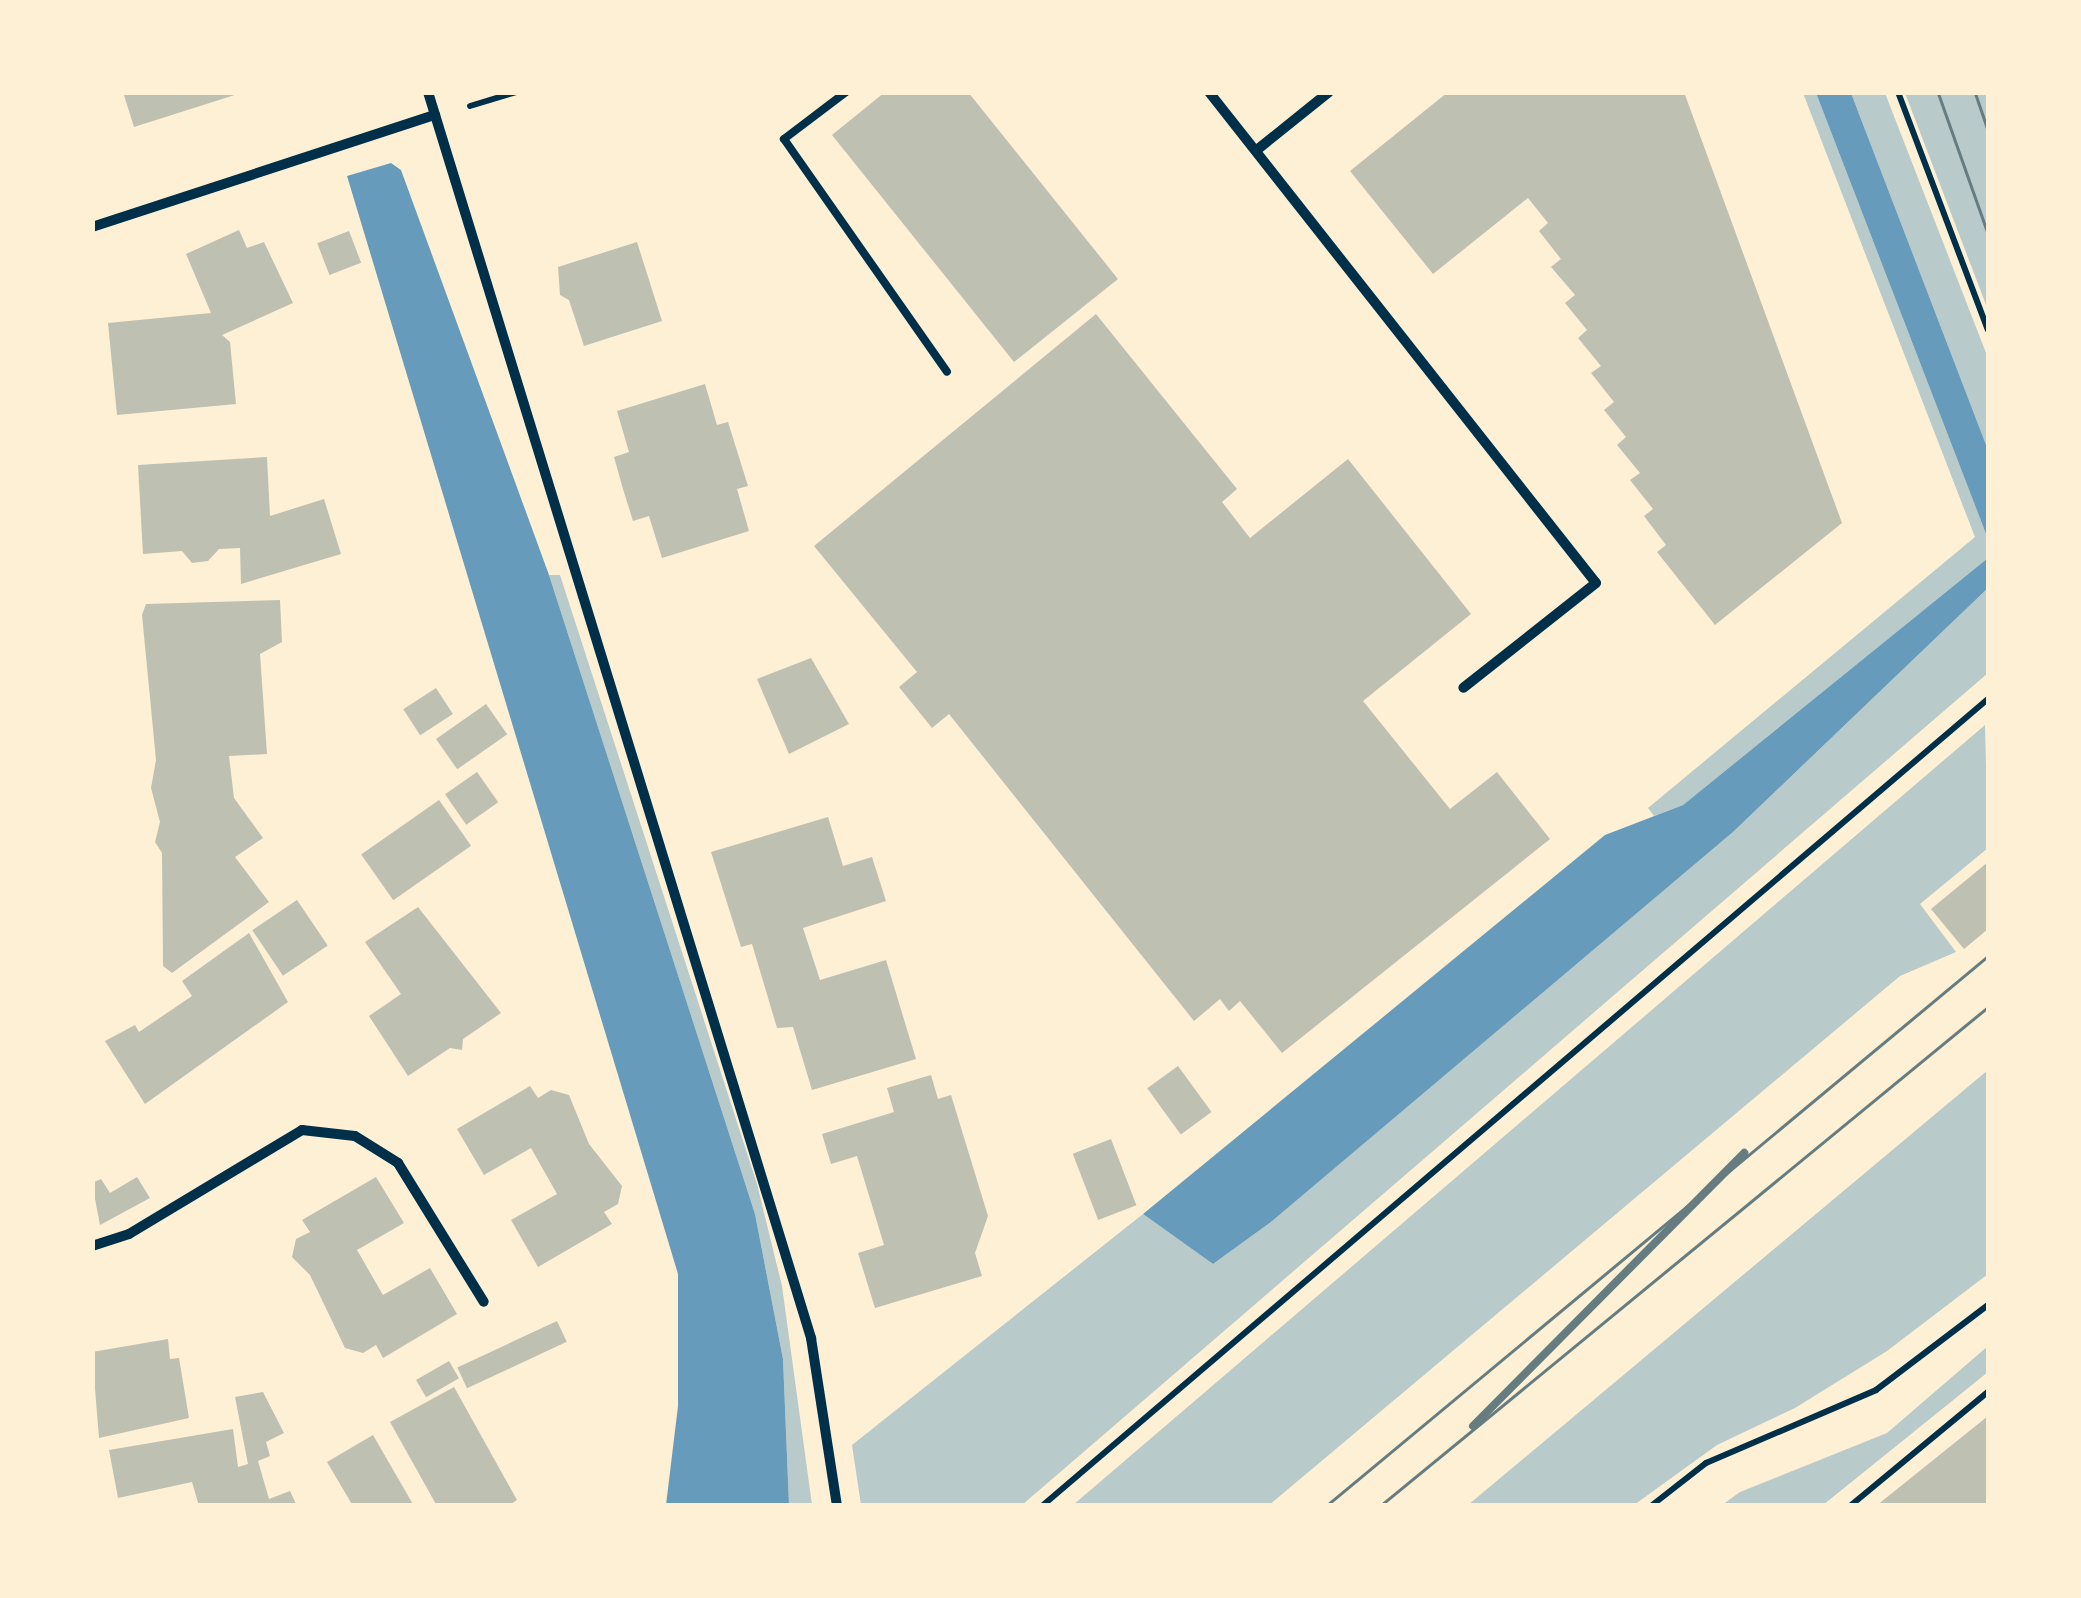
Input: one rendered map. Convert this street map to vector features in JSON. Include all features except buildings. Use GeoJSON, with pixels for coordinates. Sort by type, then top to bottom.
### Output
{"type":"FeatureCollection","features":[{"type":"Feature","properties":{"kind":"street"},"geometry":{"type":"LineString","coordinates":[[428,92],[811,1338],[837,1506]]}},
{"type":"Feature","properties":{"kind":"street"},"geometry":{"type":"LineString","coordinates":[[1210,92],[1596,583],[1462,688]]}},
{"type":"Feature","properties":{"kind":"street"},"geometry":{"type":"LineString","coordinates":[[1258,150],[1329,92]]}},
{"type":"Feature","properties":{"kind":"street"},"geometry":{"type":"LineString","coordinates":[[92,227],[435,115]]}},
{"type":"Feature","properties":{"kind":"street"},"geometry":{"type":"LineString","coordinates":[[92,1246],[129,1234],[302,1130],[355,1136],[398,1163],[484,1302]]}},
{"type":"Feature","properties":{"kind":"lane"},"geometry":{"type":"LineString","coordinates":[[846,92],[784,138],[947,372]]}},
{"type":"Feature","properties":{"kind":"path"},"geometry":{"type":"LineString","coordinates":[[488,102],[516,92]]}},
{"type":"Feature","properties":{"kind":"path"},"geometry":{"type":"LineString","coordinates":[[1898,92],[1988,330]]}},
{"type":"Feature","properties":{"kind":"path"},"geometry":{"type":"LineString","coordinates":[[1042,1506],[1988,699]]}},
{"type":"Feature","properties":{"kind":"path"},"geometry":{"type":"LineString","coordinates":[[1652,1506],[1706,1463],[1876,1390],[1988,1304]]}},
{"type":"Feature","properties":{"kind":"path"},"geometry":{"type":"LineString","coordinates":[[1850,1506],[1988,1392]]}},
{"type":"Feature","properties":{"kind":"shaded area"},"geometry":{"type":"Polygon","coordinates":[[[1803,93],[1816,93],[1988,539],[1988,558],[1683,805],[1654,816],[1648,808],[1975,537],[1803,93]]]}},
{"type":"Feature","properties":{"kind":"shaded area"},"geometry":{"type":"Polygon","coordinates":[[[1851,93],[1885,93],[1988,358],[1988,450],[1851,93]]]}},
{"type":"Feature","properties":{"kind":"shaded area"},"geometry":{"type":"Polygon","coordinates":[[[1905,93],[1988,93],[1988,310],[1905,93]]]}},
{"type":"Feature","properties":{"kind":"shaded area"},"geometry":{"type":"Polygon","coordinates":[[[549,575],[560,575],[757,1184],[782,1286],[812,1505],[789,1505],[783,1359],[755,1214],[549,575]]]}},
{"type":"Feature","properties":{"kind":"shaded area"},"geometry":{"type":"Polygon","coordinates":[[[1988,588],[1988,673],[1022,1505],[861,1505],[852,1445],[1143,1214],[1213,1264],[1271,1222],[1733,832],[1988,588]]]}},
{"type":"Feature","properties":{"kind":"shaded area"},"geometry":{"type":"Polygon","coordinates":[[[1985,725],[1988,848],[1920,904],[1956,952],[1900,976],[1269,1505],[1073,1505],[1985,725]]]}},
{"type":"Feature","properties":{"kind":"shaded area"},"geometry":{"type":"Polygon","coordinates":[[[1988,1070],[1988,1274],[1887,1351],[1795,1408],[1717,1445],[1634,1505],[1468,1505],[1988,1070]]]}},
{"type":"Feature","properties":{"kind":"shaded area"},"geometry":{"type":"Polygon","coordinates":[[[1988,1346],[1988,1372],[1823,1505],[1722,1505],[1740,1492],[1887,1433],[1988,1346]]]}},
{"type":"Feature","properties":{"kind":"water"},"geometry":{"type":"Polygon","coordinates":[[[1816,93],[1851,93],[1988,450],[1988,539],[1816,93]]]}},
{"type":"Feature","properties":{"kind":"water"},"geometry":{"type":"Polygon","coordinates":[[[391,163],[401,170],[549,575],[755,1214],[783,1359],[789,1505],[666,1505],[678,1406],[678,1274],[347,176],[391,163]]]}},
{"type":"Feature","properties":{"kind":"water"},"geometry":{"type":"Polygon","coordinates":[[[1988,558],[1988,588],[1733,832],[1271,1222],[1213,1264],[1143,1214],[1605,835],[1683,805],[1988,558]]]}},
{"type":"Feature","properties":{"kind":"tram line"},"geometry":{"type":"LineString","coordinates":[[1938,92],[1988,233]]}},
{"type":"Feature","properties":{"kind":"tram line"},"geometry":{"type":"LineString","coordinates":[[1975,92],[1988,129]]}},
{"type":"Feature","properties":{"kind":"tram line"},"geometry":{"type":"LineString","coordinates":[[1326,1506],[1988,956]]}},
{"type":"Feature","properties":{"kind":"tram line"},"geometry":{"type":"LineString","coordinates":[[1380,1506],[1988,1007]]}},
{"type":"Feature","properties":{"kind":"railway"},"geometry":{"type":"LineString","coordinates":[[1473,1426],[1744,1153]]}}]}
